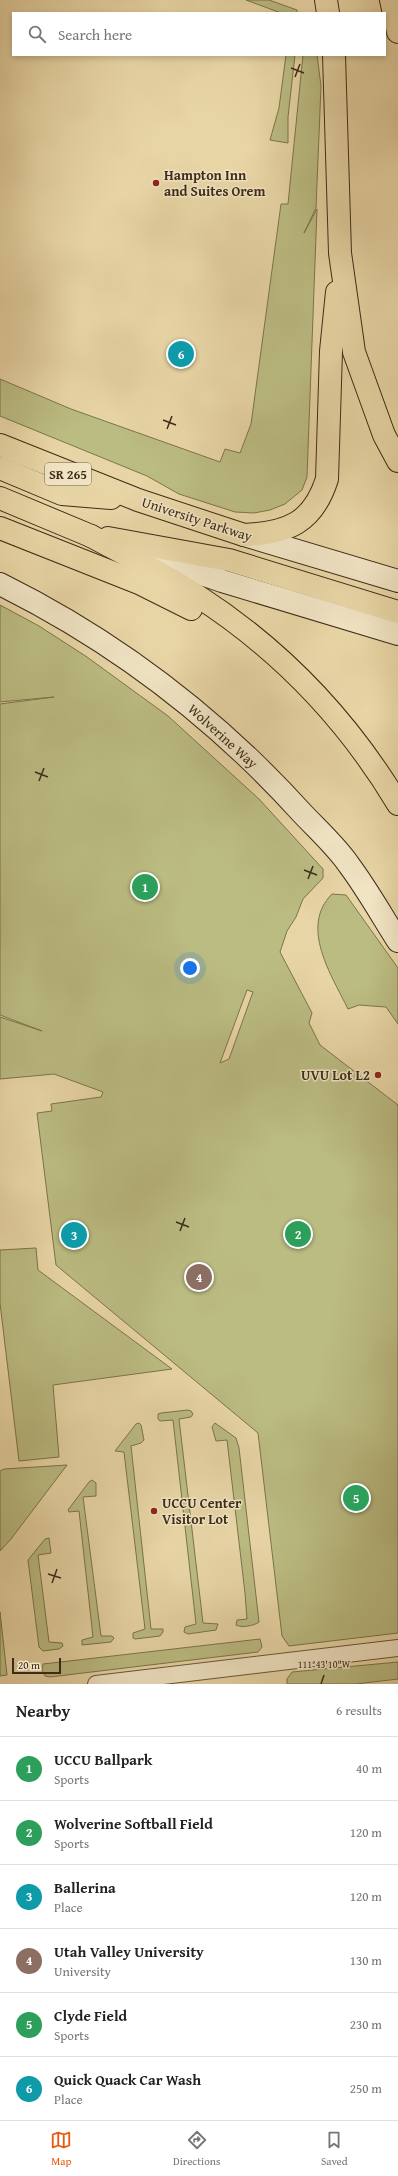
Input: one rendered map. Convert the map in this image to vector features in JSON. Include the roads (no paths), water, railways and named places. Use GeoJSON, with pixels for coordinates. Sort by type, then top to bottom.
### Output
{"type":"FeatureCollection","features":[{"type":"Feature","properties":{"kind":"main road"},"geometry":{"type":"LineString","coordinates":[[326,0],[328,12]]}},
{"type":"Feature","properties":{"kind":"main road"},"geometry":{"type":"LineString","coordinates":[[391,0],[398,32]]}},
{"type":"Feature","properties":{"kind":"main road"},"geometry":{"type":"LineString","coordinates":[[334,56],[340,253],[354,352],[384,435],[398,461]]}},
{"type":"Feature","properties":{"kind":"main road"},"geometry":{"type":"LineString","coordinates":[[244,535],[267,534],[283,530],[298,523],[321,498],[327,479],[331,351],[340,253]]}},
{"type":"Feature","properties":{"kind":"main road","name":"University Parkway"},"geometry":{"type":"LineString","coordinates":[[0,445],[68,474],[138,500],[244,535],[398,580]]}},
{"type":"Feature","properties":{"kind":"main road"},"geometry":{"type":"LineString","coordinates":[[0,468],[62,494],[138,500]]}},
{"type":"Feature","properties":{"kind":"main road"},"geometry":{"type":"LineString","coordinates":[[0,498],[91,536],[222,581],[398,634]]}},
{"type":"Feature","properties":{"kind":"main road"},"geometry":{"type":"LineString","coordinates":[[0,528],[166,595],[208,619],[308,685]]}},
{"type":"Feature","properties":{"kind":"main road"},"geometry":{"type":"LineString","coordinates":[[91,536],[229,560],[398,612]]}},
{"type":"Feature","properties":{"kind":"main road"},"geometry":{"type":"LineString","coordinates":[[91,536],[212,605],[266,645],[308,685],[342,723],[382,778],[398,804]]}},
{"type":"Feature","properties":{"kind":"main road","name":"Wolverine Way"},"geometry":{"type":"LineString","coordinates":[[0,584],[41,604],[141,667],[228,739],[265,773],[349,864],[398,941]]}},
{"type":"Feature","properties":{"kind":"street"},"geometry":{"type":"LineString","coordinates":[[96,1684],[398,1648]]}},
{"type":"Feature","properties":{"kind":"place","name":"Hampton Inn and Suites Orem"},"geometry":{"type":"Point","coordinates":[156,183]}},
{"type":"Feature","properties":{"kind":"place","name":"Quick Quack Car Wash"},"geometry":{"type":"Point","coordinates":[181,354]}},
{"type":"Feature","properties":{"kind":"place","name":"UCCU Ballpark"},"geometry":{"type":"Point","coordinates":[145,887]}},
{"type":"Feature","properties":{"kind":"place","name":"UVU Lot L2"},"geometry":{"type":"Point","coordinates":[378,1075]}},
{"type":"Feature","properties":{"kind":"place","name":"Wolverine Softball Field"},"geometry":{"type":"Point","coordinates":[298,1234]}},
{"type":"Feature","properties":{"kind":"place","name":"Ballerina"},"geometry":{"type":"Point","coordinates":[74,1235]}},
{"type":"Feature","properties":{"kind":"place","name":"Utah Valley University"},"geometry":{"type":"Point","coordinates":[199,1277]}},
{"type":"Feature","properties":{"kind":"place","name":"Clyde Field"},"geometry":{"type":"Point","coordinates":[356,1498]}},
{"type":"Feature","properties":{"kind":"place","name":"UCCU Center Visitor Lot"},"geometry":{"type":"Point","coordinates":[154,1511]}}]}
